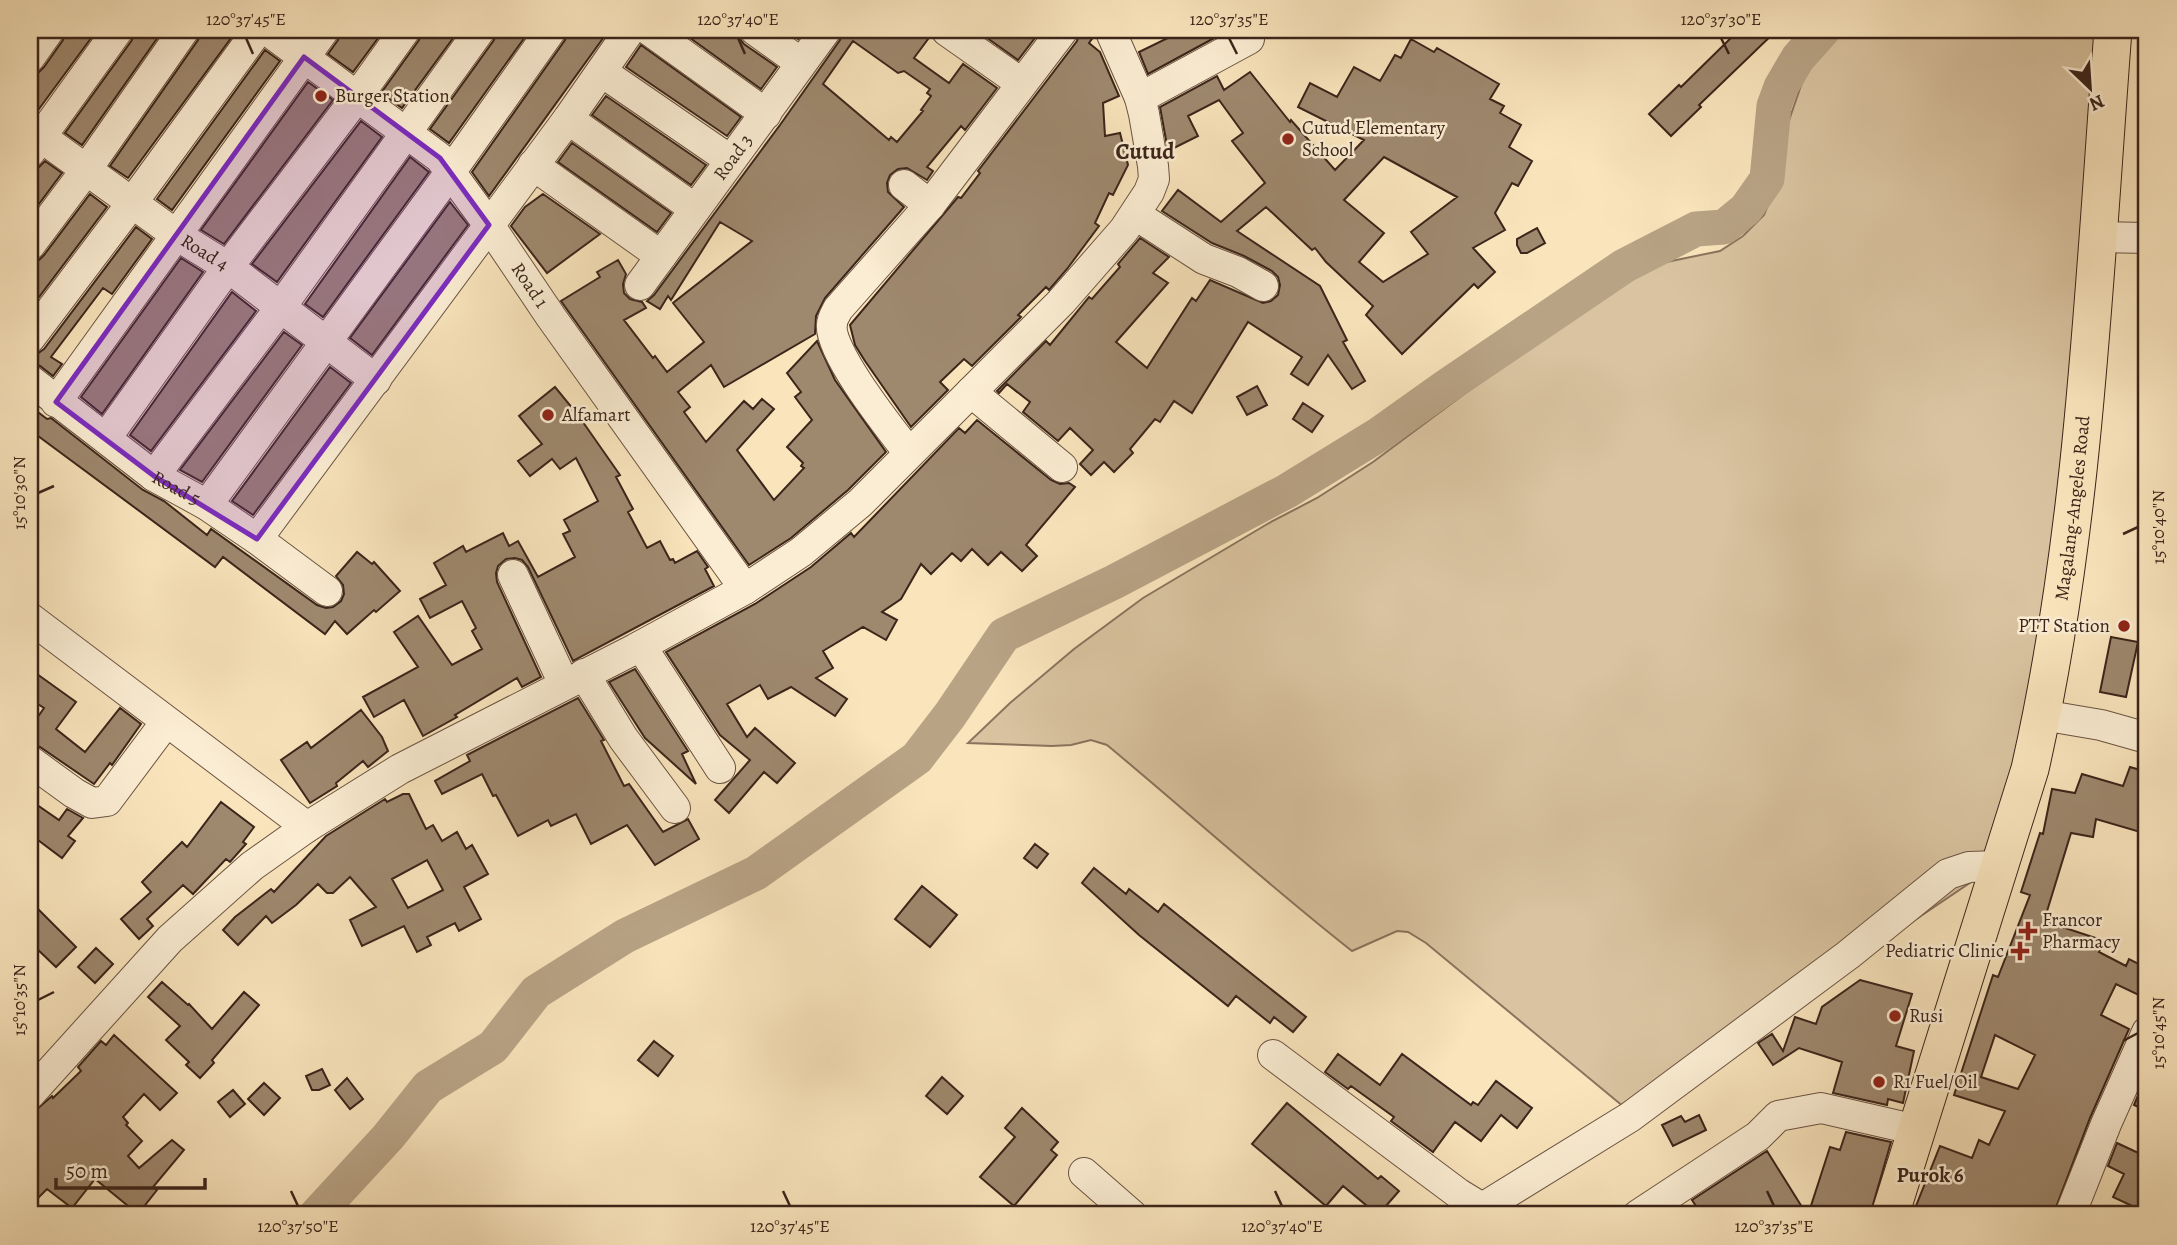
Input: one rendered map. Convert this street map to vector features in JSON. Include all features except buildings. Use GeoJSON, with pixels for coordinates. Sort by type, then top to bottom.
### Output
{"type":"FeatureCollection","features":[{"type":"Feature","properties":{"kind":"main road","name":"Magalang-Angeles Road"},"geometry":{"type":"LineString","coordinates":[[1890,1215],[2030,769],[2042,715],[2064,592],[2083,440],[2113,30]]}},
{"type":"Feature","properties":{"kind":"street"},"geometry":{"type":"LineString","coordinates":[[30,57],[49,30]]}},
{"type":"Feature","properties":{"kind":"street"},"geometry":{"type":"LineString","coordinates":[[33,140],[118,30]]}},
{"type":"Feature","properties":{"kind":"street"},"geometry":{"type":"LineString","coordinates":[[30,245],[184,30]]}},
{"type":"Feature","properties":{"kind":"street"},"geometry":{"type":"LineString","coordinates":[[30,338],[258,30]]}},
{"type":"Feature","properties":{"kind":"street","name":"Road 1"},"geometry":{"type":"LineString","coordinates":[[267,30],[440,158],[745,589]]}},
{"type":"Feature","properties":{"kind":"street"},"geometry":{"type":"LineString","coordinates":[[56,402],[324,30]]}},
{"type":"Feature","properties":{"kind":"street"},"geometry":{"type":"LineString","coordinates":[[106,439],[228,267],[405,30]]}},
{"type":"Feature","properties":{"kind":"street"},"geometry":{"type":"LineString","coordinates":[[154,476],[280,308],[480,30]]}},
{"type":"Feature","properties":{"kind":"street"},"geometry":{"type":"LineString","coordinates":[[206,505],[551,30]]}},
{"type":"Feature","properties":{"kind":"street"},"geometry":{"type":"LineString","coordinates":[[257,539],[568,119],[630,30]]}},
{"type":"Feature","properties":{"kind":"street"},"geometry":{"type":"LineString","coordinates":[[649,30],[766,114]]}},
{"type":"Feature","properties":{"kind":"street"},"geometry":{"type":"LineString","coordinates":[[755,30],[801,63]]}},
{"type":"Feature","properties":{"kind":"street","name":"Road 3"},"geometry":{"type":"LineString","coordinates":[[640,285],[826,30]]}},
{"type":"Feature","properties":{"kind":"street"},"geometry":{"type":"LineString","coordinates":[[909,453],[846,365],[832,334],[832,324],[838,309],[930,205],[1063,30]]}},
{"type":"Feature","properties":{"kind":"street"},"geometry":{"type":"LineString","coordinates":[[30,1094],[170,939],[252,866],[307,827],[400,769],[641,646],[745,589],[829,530],[971,392],[1062,302],[1136,215],[1153,179],[1140,98],[1110,30]]}},
{"type":"Feature","properties":{"kind":"street"},"geometry":{"type":"LineString","coordinates":[[947,31],[1021,83]]}},
{"type":"Feature","properties":{"kind":"street"},"geometry":{"type":"LineString","coordinates":[[1140,98],[1249,39]]}},
{"type":"Feature","properties":{"kind":"street"},"geometry":{"type":"LineString","coordinates":[[602,72],[730,160]]}},
{"type":"Feature","properties":{"kind":"street"},"geometry":{"type":"LineString","coordinates":[[568,119],[695,209]]}},
{"type":"Feature","properties":{"kind":"street","name":"Road 4"},"geometry":{"type":"LineString","coordinates":[[33,140],[86,170],[178,236],[228,267],[376,380]]}},
{"type":"Feature","properties":{"kind":"street"},"geometry":{"type":"LineString","coordinates":[[533,165],[661,256]]}},
{"type":"Feature","properties":{"kind":"street"},"geometry":{"type":"LineString","coordinates":[[904,185],[930,205]]}},
{"type":"Feature","properties":{"kind":"street"},"geometry":{"type":"LineString","coordinates":[[1136,215],[1205,259],[1238,272],[1263,286]]}},
{"type":"Feature","properties":{"kind":"street"},"geometry":{"type":"LineString","coordinates":[[2097,237],[2147,238]]}},
{"type":"Feature","properties":{"kind":"street","name":"Road 5"},"geometry":{"type":"LineString","coordinates":[[30,380],[154,476],[206,505],[327,591]]}},
{"type":"Feature","properties":{"kind":"street"},"geometry":{"type":"LineString","coordinates":[[971,392],[1062,467]]}},
{"type":"Feature","properties":{"kind":"street"},"geometry":{"type":"LineString","coordinates":[[513,575],[574,679],[623,738],[675,808]]}},
{"type":"Feature","properties":{"kind":"street"},"geometry":{"type":"LineString","coordinates":[[30,618],[307,827]]}},
{"type":"Feature","properties":{"kind":"street"},"geometry":{"type":"LineString","coordinates":[[641,646],[720,768]]}},
{"type":"Feature","properties":{"kind":"street"},"geometry":{"type":"LineString","coordinates":[[2042,715],[2101,725],[2147,738]]}},
{"type":"Feature","properties":{"kind":"street"},"geometry":{"type":"LineString","coordinates":[[30,761],[92,803],[107,801],[166,722]]}},
{"type":"Feature","properties":{"kind":"street"},"geometry":{"type":"LineString","coordinates":[[1273,1055],[1459,1194],[1488,1208],[1630,1117],[1848,955],[1948,874],[1969,867],[1999,866]]}},
{"type":"Feature","properties":{"kind":"street"},"geometry":{"type":"LineString","coordinates":[[2070,1215],[2147,1032]]}},
{"type":"Feature","properties":{"kind":"street"},"geometry":{"type":"LineString","coordinates":[[1638,1215],[1758,1136],[1778,1116],[1821,1108],[1917,1130]]}},
{"type":"Feature","properties":{"kind":"street"},"geometry":{"type":"LineString","coordinates":[[1084,1173],[1132,1215]]}},
{"type":"Feature","properties":{"kind":"highlighted area"},"geometry":{"type":"Polygon","coordinates":[[[304,57],[440,158],[489,225],[257,539],[154,476],[56,402],[304,57]]]}},
{"type":"Feature","properties":{"kind":"shaded area"},"geometry":{"type":"Polygon","coordinates":[[[1836,30],[2104,30],[2071,486],[1995,866],[1630,1112],[1426,943],[1408,932],[1397,931],[1352,951],[1107,745],[1091,740],[1052,746],[968,743],[1074,649],[1143,598],[1269,523],[1317,498],[1373,462],[1612,284],[1647,266],[1720,251],[1743,236],[1764,215],[1780,176],[1786,129],[1805,74],[1836,30]]]}},
{"type":"Feature","properties":{"kind":"waterway"},"geometry":{"type":"LineString","coordinates":[[316,1215],[388,1137],[428,1087],[493,1047],[536,992],[625,936],[756,873],[917,758],[950,715],[1004,635],[1114,582],[1287,491],[1378,435],[1624,266],[1696,229],[1724,227],[1746,209],[1767,179],[1774,106],[1781,87],[1798,58],[1823,30]]}},
{"type":"Feature","properties":{"kind":"place","name":"Burger Station"},"geometry":{"type":"Point","coordinates":[321,96]}},
{"type":"Feature","properties":{"kind":"place","name":"Cutud Elementary School"},"geometry":{"type":"Point","coordinates":[1288,139]}},
{"type":"Feature","properties":{"kind":"place","name":"Alfamart"},"geometry":{"type":"Point","coordinates":[548,415]}},
{"type":"Feature","properties":{"kind":"place","name":"PTT Station"},"geometry":{"type":"Point","coordinates":[2124,626]}},
{"type":"Feature","properties":{"kind":"place","name":"Francor Pharmacy"},"geometry":{"type":"Point","coordinates":[2028,931]}},
{"type":"Feature","properties":{"kind":"place","name":"Pediatric Clinic"},"geometry":{"type":"Point","coordinates":[2020,951]}},
{"type":"Feature","properties":{"kind":"place","name":"Rusi"},"geometry":{"type":"Point","coordinates":[1895,1016]}},
{"type":"Feature","properties":{"kind":"place","name":"R1 Fuel/Oil"},"geometry":{"type":"Point","coordinates":[1879,1082]}},
{"type":"Feature","properties":{"kind":"district","name":"Cutud"},"geometry":{"type":"Point","coordinates":[1145,151]}},
{"type":"Feature","properties":{"kind":"district","name":"Purok 6"},"geometry":{"type":"Point","coordinates":[1930,1175]}}]}
